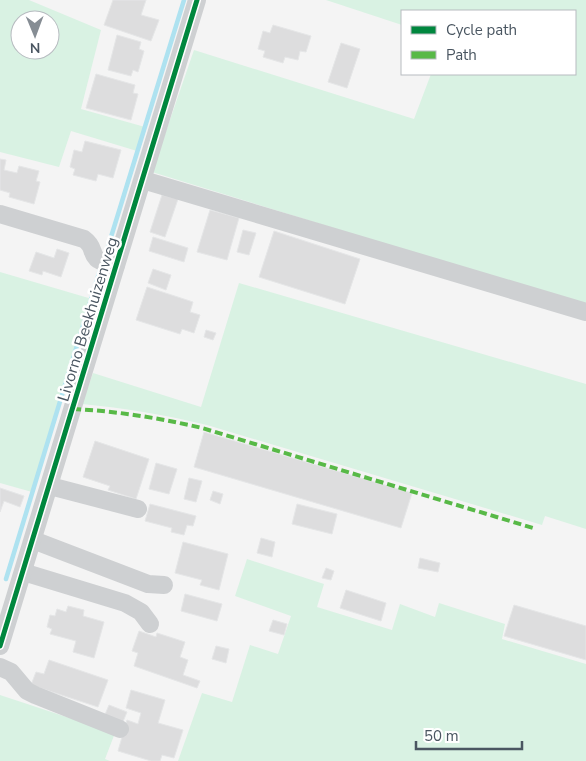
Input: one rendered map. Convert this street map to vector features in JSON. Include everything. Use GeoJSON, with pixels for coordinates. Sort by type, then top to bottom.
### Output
{"type":"FeatureCollection","features":[{"type":"Feature","properties":{"kind":"street","name":"Livorno Beekhuizenweg"},"geometry":{"type":"LineString","coordinates":[[0,646],[8,592],[23,572],[197,0]]}},
{"type":"Feature","properties":{"kind":"street"},"geometry":{"type":"LineString","coordinates":[[143,180],[586,312]]}},
{"type":"Feature","properties":{"kind":"street"},"geometry":{"type":"LineString","coordinates":[[0,214],[84,239],[91,244],[99,260],[116,265]]}},
{"type":"Feature","properties":{"kind":"street"},"geometry":{"type":"LineString","coordinates":[[50,486],[138,508]]}},
{"type":"Feature","properties":{"kind":"street"},"geometry":{"type":"LineString","coordinates":[[33,540],[139,581],[148,584],[164,585]]}},
{"type":"Feature","properties":{"kind":"street"},"geometry":{"type":"LineString","coordinates":[[23,572],[125,603],[140,612],[150,624]]}},
{"type":"Feature","properties":{"kind":"street"},"geometry":{"type":"LineString","coordinates":[[0,667],[12,672],[27,691],[120,730]]}},
{"type":"Feature","properties":{"kind":"green space"},"geometry":{"type":"Polygon","coordinates":[[[0,0],[29,0],[53,10],[10,10],[10,60],[60,60],[60,13],[101,30],[81,109],[145,127],[137,151],[71,131],[59,167],[0,152],[0,0]]]}},
{"type":"Feature","properties":{"kind":"green space"},"geometry":{"type":"Polygon","coordinates":[[[326,0],[586,0],[586,306],[152,172],[194,50],[414,119],[431,75],[576,75],[576,10],[401,10],[401,25],[326,0]]]}},
{"type":"Feature","properties":{"kind":"green space"},"geometry":{"type":"Polygon","coordinates":[[[0,272],[92,299],[32,492],[0,483],[0,272]]]}},
{"type":"Feature","properties":{"kind":"green space"},"geometry":{"type":"Polygon","coordinates":[[[239,283],[586,384],[586,529],[545,516],[542,525],[207,425],[145,412],[82,404],[93,373],[201,407],[239,283]]]}},
{"type":"Feature","properties":{"kind":"green space"},"geometry":{"type":"Polygon","coordinates":[[[247,559],[324,584],[317,607],[392,630],[400,604],[435,617],[439,603],[505,624],[502,639],[586,664],[586,761],[178,761],[202,693],[232,702],[250,645],[278,654],[291,616],[235,596],[247,559]]]}},
{"type":"Feature","properties":{"kind":"green space"},"geometry":{"type":"Polygon","coordinates":[[[0,695],[115,733],[105,759],[110,761],[0,761],[0,695]]]}},
{"type":"Feature","properties":{"kind":"building"},"geometry":{"type":"Polygon","coordinates":[[[113,0],[146,0],[141,15],[159,20],[151,41],[104,25],[113,0]]]}},
{"type":"Feature","properties":{"kind":"building"},"geometry":{"type":"Polygon","coordinates":[[[273,25],[311,36],[306,52],[300,51],[298,60],[285,57],[283,63],[263,57],[265,51],[258,49],[263,31],[270,33],[273,25]]]}},
{"type":"Feature","properties":{"kind":"building"},"geometry":{"type":"Polygon","coordinates":[[[117,35],[141,42],[139,49],[144,51],[138,72],[133,70],[131,76],[108,70],[117,35]]]}},
{"type":"Feature","properties":{"kind":"building"},"geometry":{"type":"Polygon","coordinates":[[[341,43],[360,49],[347,88],[328,82],[341,43]]]}},
{"type":"Feature","properties":{"kind":"building"},"geometry":{"type":"Polygon","coordinates":[[[96,74],[135,85],[133,93],[138,94],[131,120],[86,108],[96,74]]]}},
{"type":"Feature","properties":{"kind":"building"},"geometry":{"type":"Polygon","coordinates":[[[85,141],[121,150],[113,178],[98,174],[96,181],[73,175],[75,169],[70,167],[74,150],[82,152],[85,141]]]}},
{"type":"Feature","properties":{"kind":"building"},"geometry":{"type":"Polygon","coordinates":[[[0,159],[6,160],[4,170],[17,173],[19,166],[39,171],[36,181],[40,182],[34,204],[9,197],[10,193],[0,190],[0,159]]]}},
{"type":"Feature","properties":{"kind":"building"},"geometry":{"type":"Polygon","coordinates":[[[162,195],[178,199],[165,237],[150,232],[162,195]]]}},
{"type":"Feature","properties":{"kind":"building"},"geometry":{"type":"Polygon","coordinates":[[[210,210],[239,218],[227,260],[197,252],[210,210]]]}},
{"type":"Feature","properties":{"kind":"building"},"geometry":{"type":"Polygon","coordinates":[[[243,230],[256,233],[249,255],[237,252],[243,230]]]}},
{"type":"Feature","properties":{"kind":"building"},"geometry":{"type":"Polygon","coordinates":[[[274,231],[360,259],[345,304],[259,277],[274,231]]]}},
{"type":"Feature","properties":{"kind":"building"},"geometry":{"type":"Polygon","coordinates":[[[153,237],[188,248],[184,262],[149,251],[153,237]]]}},
{"type":"Feature","properties":{"kind":"building"},"geometry":{"type":"Polygon","coordinates":[[[57,249],[69,253],[61,277],[43,271],[42,275],[29,271],[36,252],[54,258],[57,249]]]}},
{"type":"Feature","properties":{"kind":"building"},"geometry":{"type":"Polygon","coordinates":[[[153,269],[171,275],[166,290],[148,283],[153,269]]]}},
{"type":"Feature","properties":{"kind":"building"},"geometry":{"type":"Polygon","coordinates":[[[147,287],[193,302],[190,312],[200,315],[194,333],[182,329],[180,334],[136,320],[147,287]]]}},
{"type":"Feature","properties":{"kind":"building"},"geometry":{"type":"Polygon","coordinates":[[[206,330],[216,333],[213,340],[204,337],[206,330]]]}},
{"type":"Feature","properties":{"kind":"building"},"geometry":{"type":"Polygon","coordinates":[[[204,432],[412,493],[401,528],[194,467],[204,432]]]}},
{"type":"Feature","properties":{"kind":"building"},"geometry":{"type":"Polygon","coordinates":[[[95,441],[149,459],[136,499],[108,490],[110,486],[83,477],[95,441]]]}},
{"type":"Feature","properties":{"kind":"building"},"geometry":{"type":"Polygon","coordinates":[[[156,463],[177,469],[169,494],[149,489],[156,463]]]}},
{"type":"Feature","properties":{"kind":"building"},"geometry":{"type":"Polygon","coordinates":[[[189,478],[202,481],[196,502],[184,499],[189,478]]]}},
{"type":"Feature","properties":{"kind":"building"},"geometry":{"type":"Polygon","coordinates":[[[0,488],[24,496],[20,507],[4,501],[0,512],[0,488]]]}},
{"type":"Feature","properties":{"kind":"building"},"geometry":{"type":"Polygon","coordinates":[[[213,491],[223,494],[220,504],[210,500],[213,491]]]}},
{"type":"Feature","properties":{"kind":"building"},"geometry":{"type":"Polygon","coordinates":[[[150,504],[196,516],[193,526],[187,525],[184,535],[171,532],[172,528],[145,521],[150,504]]]}},
{"type":"Feature","properties":{"kind":"building"},"geometry":{"type":"Polygon","coordinates":[[[297,504],[337,514],[332,534],[292,524],[297,504]]]}},
{"type":"Feature","properties":{"kind":"building"},"geometry":{"type":"Polygon","coordinates":[[[261,538],[275,542],[272,557],[257,553],[261,538]]]}},
{"type":"Feature","properties":{"kind":"building"},"geometry":{"type":"Polygon","coordinates":[[[183,542],[228,554],[219,590],[200,585],[202,580],[175,573],[183,542]]]}},
{"type":"Feature","properties":{"kind":"building"},"geometry":{"type":"Polygon","coordinates":[[[420,558],[440,563],[438,572],[418,568],[420,558]]]}},
{"type":"Feature","properties":{"kind":"building"},"geometry":{"type":"Polygon","coordinates":[[[326,568],[334,571],[331,580],[322,578],[326,568]]]}},
{"type":"Feature","properties":{"kind":"building"},"geometry":{"type":"Polygon","coordinates":[[[346,590],[386,603],[381,621],[340,608],[346,590]]]}},
{"type":"Feature","properties":{"kind":"building"},"geometry":{"type":"Polygon","coordinates":[[[185,594],[222,604],[217,621],[181,611],[185,594]]]}},
{"type":"Feature","properties":{"kind":"building"},"geometry":{"type":"Polygon","coordinates":[[[514,605],[586,626],[586,660],[504,636],[514,605]]]}},
{"type":"Feature","properties":{"kind":"building"},"geometry":{"type":"Polygon","coordinates":[[[68,606],[84,610],[83,616],[104,622],[94,658],[73,652],[76,641],[50,634],[52,629],[47,627],[50,615],[55,616],[57,609],[66,612],[68,606]]]}},
{"type":"Feature","properties":{"kind":"building"},"geometry":{"type":"Polygon","coordinates":[[[273,620],[287,624],[284,635],[269,631],[273,620]]]}},
{"type":"Feature","properties":{"kind":"building"},"geometry":{"type":"Polygon","coordinates":[[[139,631],[156,637],[157,633],[185,642],[180,657],[188,660],[183,675],[200,681],[197,688],[134,666],[138,653],[132,651],[139,631]]]}},
{"type":"Feature","properties":{"kind":"building"},"geometry":{"type":"Polygon","coordinates":[[[216,646],[229,649],[226,663],[212,659],[216,646]]]}},
{"type":"Feature","properties":{"kind":"building"},"geometry":{"type":"Polygon","coordinates":[[[49,660],[108,680],[98,707],[31,685],[36,672],[44,674],[49,660]]]}},
{"type":"Feature","properties":{"kind":"building"},"geometry":{"type":"Polygon","coordinates":[[[131,690],[165,700],[158,723],[183,730],[174,758],[162,755],[160,761],[151,761],[118,751],[127,720],[138,724],[141,713],[126,708],[131,690]]]}},
{"type":"Feature","properties":{"kind":"building"},"geometry":{"type":"Polygon","coordinates":[[[109,705],[127,712],[122,724],[104,717],[109,705]]]}},
{"type":"Feature","properties":{"kind":"waterway"},"geometry":{"type":"LineString","coordinates":[[107,250],[184,0]]}},
{"type":"Feature","properties":{"kind":"waterway"},"geometry":{"type":"LineString","coordinates":[[6,579],[100,270]]}},
{"type":"Feature","properties":{"kind":"marked path"},"geometry":{"type":"LineString","coordinates":[[73,409],[106,411],[202,428],[533,528]]}},
{"type":"Feature","properties":{"kind":"cycle path"},"geometry":{"type":"LineString","coordinates":[[0,646],[197,0]]}}]}
